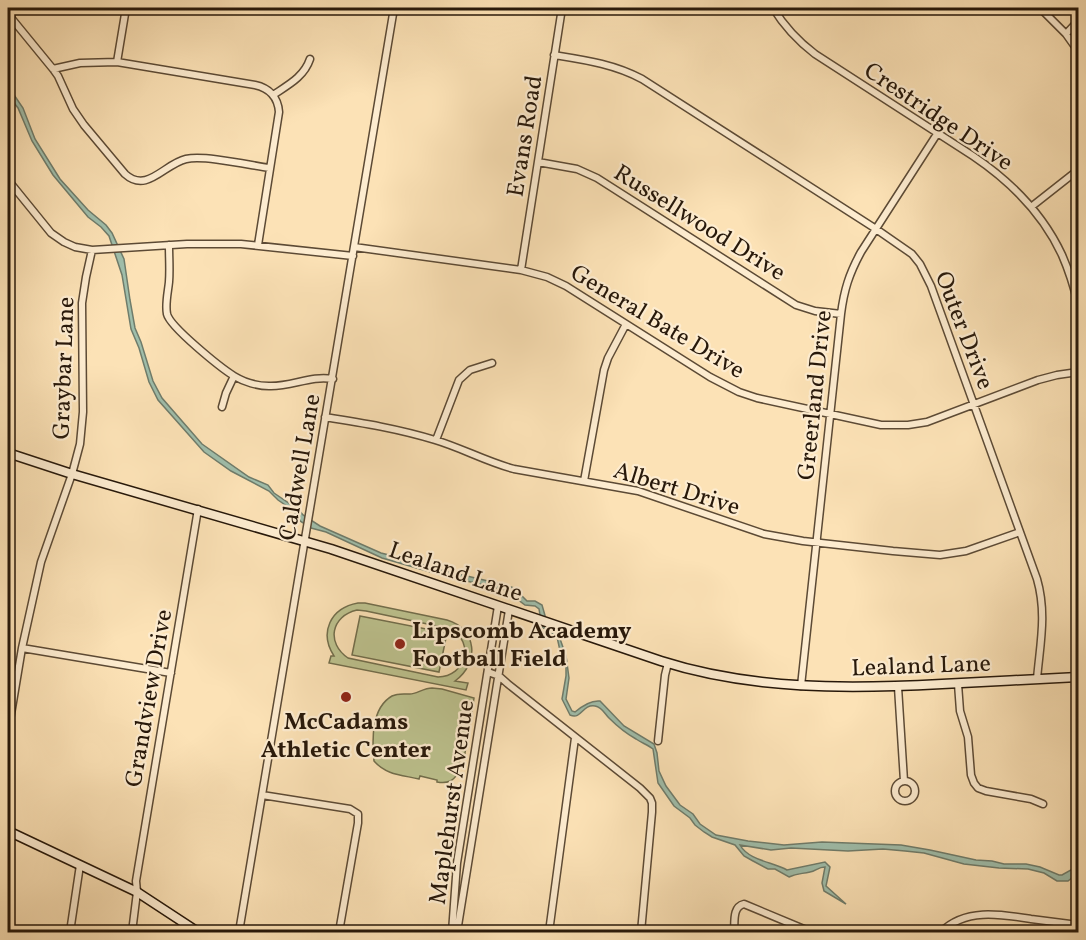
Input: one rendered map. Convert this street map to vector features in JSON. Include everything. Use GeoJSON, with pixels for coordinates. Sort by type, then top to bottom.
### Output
{"type":"FeatureCollection","features":[{"type":"Feature","properties":{"kind":"street"},"geometry":{"type":"LineString","coordinates":[[117,62],[126,8]]}},
{"type":"Feature","properties":{"kind":"street","name":"Caldwell Lane"},"geometry":{"type":"LineString","coordinates":[[239,933],[394,8]]}},
{"type":"Feature","properties":{"kind":"street","name":"Evans Road"},"geometry":{"type":"LineString","coordinates":[[521,270],[562,8]]}},
{"type":"Feature","properties":{"kind":"street","name":"Crestridge Drive"},"geometry":{"type":"LineString","coordinates":[[773,8],[804,45],[990,168],[1031,207],[1061,254],[1078,304]]}},
{"type":"Feature","properties":{"kind":"street"},"geometry":{"type":"LineString","coordinates":[[1040,8],[1065,33],[1078,51]]}},
{"type":"Feature","properties":{"kind":"street"},"geometry":{"type":"LineString","coordinates":[[8,14],[58,76],[73,109],[84,125],[132,180],[139,182],[147,180],[177,162],[194,158],[269,168]]}},
{"type":"Feature","properties":{"kind":"street"},"geometry":{"type":"LineString","coordinates":[[1065,33],[1078,21]]}},
{"type":"Feature","properties":{"kind":"street","name":"Outer Drive"},"geometry":{"type":"LineString","coordinates":[[554,55],[605,64],[642,79],[905,248],[920,264],[931,286],[1042,596],[1043,618],[1037,679]]}},
{"type":"Feature","properties":{"kind":"street"},"geometry":{"type":"LineString","coordinates":[[273,95],[299,77],[306,69],[310,59]]}},
{"type":"Feature","properties":{"kind":"street"},"geometry":{"type":"LineString","coordinates":[[52,69],[80,63],[117,62],[255,85],[266,89],[273,95],[278,102],[279,112],[258,246]]}},
{"type":"Feature","properties":{"kind":"street","name":"Greerland Drive"},"geometry":{"type":"LineString","coordinates":[[801,686],[844,293],[849,276],[861,252],[937,134]]}},
{"type":"Feature","properties":{"kind":"street","name":"Russellwood Drive"},"geometry":{"type":"LineString","coordinates":[[538,162],[578,169],[597,178],[796,305],[815,311],[841,314]]}},
{"type":"Feature","properties":{"kind":"street"},"geometry":{"type":"LineString","coordinates":[[1031,207],[1078,170]]}},
{"type":"Feature","properties":{"kind":"street"},"geometry":{"type":"LineString","coordinates":[[8,181],[51,233],[69,245],[92,250],[219,244],[353,256]]}},
{"type":"Feature","properties":{"kind":"street"},"geometry":{"type":"LineString","coordinates":[[169,245],[168,317],[177,329],[234,376],[271,386],[285,386],[313,378],[333,378]]}},
{"type":"Feature","properties":{"kind":"street","name":"General Bate Drive"},"geometry":{"type":"LineString","coordinates":[[354,247],[521,270],[556,281],[710,377],[739,392],[881,425],[927,422],[1038,380],[1078,372]]}},
{"type":"Feature","properties":{"kind":"street","name":"Graybar Lane"},"geometry":{"type":"LineString","coordinates":[[8,732],[22,648],[41,562],[72,474],[80,444],[83,425],[82,311],[92,250]]}},
{"type":"Feature","properties":{"kind":"street"},"geometry":{"type":"LineString","coordinates":[[584,481],[603,370],[627,324]]}},
{"type":"Feature","properties":{"kind":"street"},"geometry":{"type":"LineString","coordinates":[[436,440],[459,380],[470,370],[492,363]]}},
{"type":"Feature","properties":{"kind":"street"},"geometry":{"type":"LineString","coordinates":[[222,407],[234,376]]}},
{"type":"Feature","properties":{"kind":"street","name":"Albert Drive"},"geometry":{"type":"LineString","coordinates":[[326,417],[436,440],[507,467],[638,491],[764,534],[784,538],[940,555],[966,550],[1020,532]]}},
{"type":"Feature","properties":{"kind":"street","name":"Lealand Lane"},"geometry":{"type":"LineString","coordinates":[[8,453],[72,474],[304,540],[668,663],[723,676],[801,686],[856,688],[1078,677]]}},
{"type":"Feature","properties":{"kind":"street","name":"Grandview Drive"},"geometry":{"type":"LineString","coordinates":[[132,933],[136,881],[198,509]]}},
{"type":"Feature","properties":{"kind":"street","name":"Maplehurst Avenue"},"geometry":{"type":"LineString","coordinates":[[452,933],[457,863],[498,606]]}},
{"type":"Feature","properties":{"kind":"street","name":"Maplehurst Avenue"},"geometry":{"type":"LineString","coordinates":[[457,933],[509,610]]}},
{"type":"Feature","properties":{"kind":"street"},"geometry":{"type":"LineString","coordinates":[[22,648],[171,673]]}},
{"type":"Feature","properties":{"kind":"street"},"geometry":{"type":"LineString","coordinates":[[658,741],[668,663]]}},
{"type":"Feature","properties":{"kind":"street"},"geometry":{"type":"LineString","coordinates":[[489,672],[499,676],[650,798],[652,812],[641,933]]}},
{"type":"Feature","properties":{"kind":"street"},"geometry":{"type":"LineString","coordinates":[[958,684],[960,711],[968,737],[973,788],[1031,799],[1043,804]]}},
{"type":"Feature","properties":{"kind":"street"},"geometry":{"type":"LineString","coordinates":[[898,687],[904,781]]}},
{"type":"Feature","properties":{"kind":"street"},"geometry":{"type":"LineString","coordinates":[[549,933],[575,738]]}},
{"type":"Feature","properties":{"kind":"street"},"geometry":{"type":"LineString","coordinates":[[262,795],[353,810],[358,814],[339,933]]}},
{"type":"Feature","properties":{"kind":"street"},"geometry":{"type":"LineString","coordinates":[[8,831],[136,892],[198,933]]}},
{"type":"Feature","properties":{"kind":"street"},"geometry":{"type":"LineString","coordinates":[[70,933],[80,865]]}},
{"type":"Feature","properties":{"kind":"street"},"geometry":{"type":"LineString","coordinates":[[734,933],[736,909],[746,904],[811,933]]}},
{"type":"Feature","properties":{"kind":"street"},"geometry":{"type":"LineString","coordinates":[[941,933],[958,920],[981,914],[1078,925]]}},
{"type":"Feature","properties":{"kind":"green space"},"geometry":{"type":"Polygon","coordinates":[[[365,603],[457,624],[464,631],[472,647],[469,665],[455,681],[468,683],[466,690],[329,663],[331,656],[334,656],[327,639],[330,623],[340,610],[365,603]],[[357,610],[348,613],[337,624],[334,631],[336,645],[348,658],[438,677],[448,675],[461,665],[465,650],[463,642],[451,629],[357,610]]]}},
{"type":"Feature","properties":{"kind":"green space","name":"Lipscomb Academy Football Field"},"geometry":{"type":"Polygon","coordinates":[[[360,616],[447,633],[439,672],[352,655],[360,616]]]}},
{"type":"Feature","properties":{"kind":"green space"},"geometry":{"type":"Polygon","coordinates":[[[432,688],[474,698],[464,759],[460,759],[459,771],[455,777],[444,783],[420,776],[419,779],[395,774],[374,761],[374,725],[385,701],[396,694],[412,694],[432,688]]]}},
{"type":"Feature","properties":{"kind":"shaded area"},"geometry":{"type":"Polygon","coordinates":[[[8,86],[23,108],[35,139],[60,179],[112,233],[124,259],[135,328],[153,381],[162,398],[202,444],[249,477],[268,485],[274,493],[320,526],[381,553],[514,588],[527,601],[535,601],[542,605],[548,626],[558,633],[566,656],[569,678],[566,699],[572,711],[575,712],[590,702],[600,701],[624,726],[654,744],[659,771],[666,786],[680,805],[693,814],[700,824],[716,835],[748,841],[784,845],[822,842],[901,845],[976,860],[1026,864],[1059,875],[1078,866],[1078,873],[1068,881],[1057,881],[1044,873],[1028,869],[964,864],[924,853],[883,849],[848,851],[791,848],[771,850],[740,845],[749,855],[787,870],[825,862],[830,867],[826,886],[846,904],[824,891],[822,883],[825,867],[789,877],[744,856],[735,845],[704,832],[674,806],[658,783],[653,749],[622,730],[597,707],[587,707],[577,715],[570,715],[562,699],[566,665],[557,637],[542,627],[539,609],[525,605],[505,590],[382,558],[326,532],[311,528],[300,521],[294,511],[269,491],[231,471],[204,452],[158,400],[149,382],[131,329],[122,275],[109,236],[88,217],[53,175],[32,141],[18,108],[8,95],[8,86]]]}},
{"type":"Feature","properties":{"kind":"place","name":"Lipscomb Academy Football Field"},"geometry":{"type":"Point","coordinates":[400,644]}},
{"type":"Feature","properties":{"kind":"place","name":"McCadams Athletic Center"},"geometry":{"type":"Point","coordinates":[346,697]}}]}
